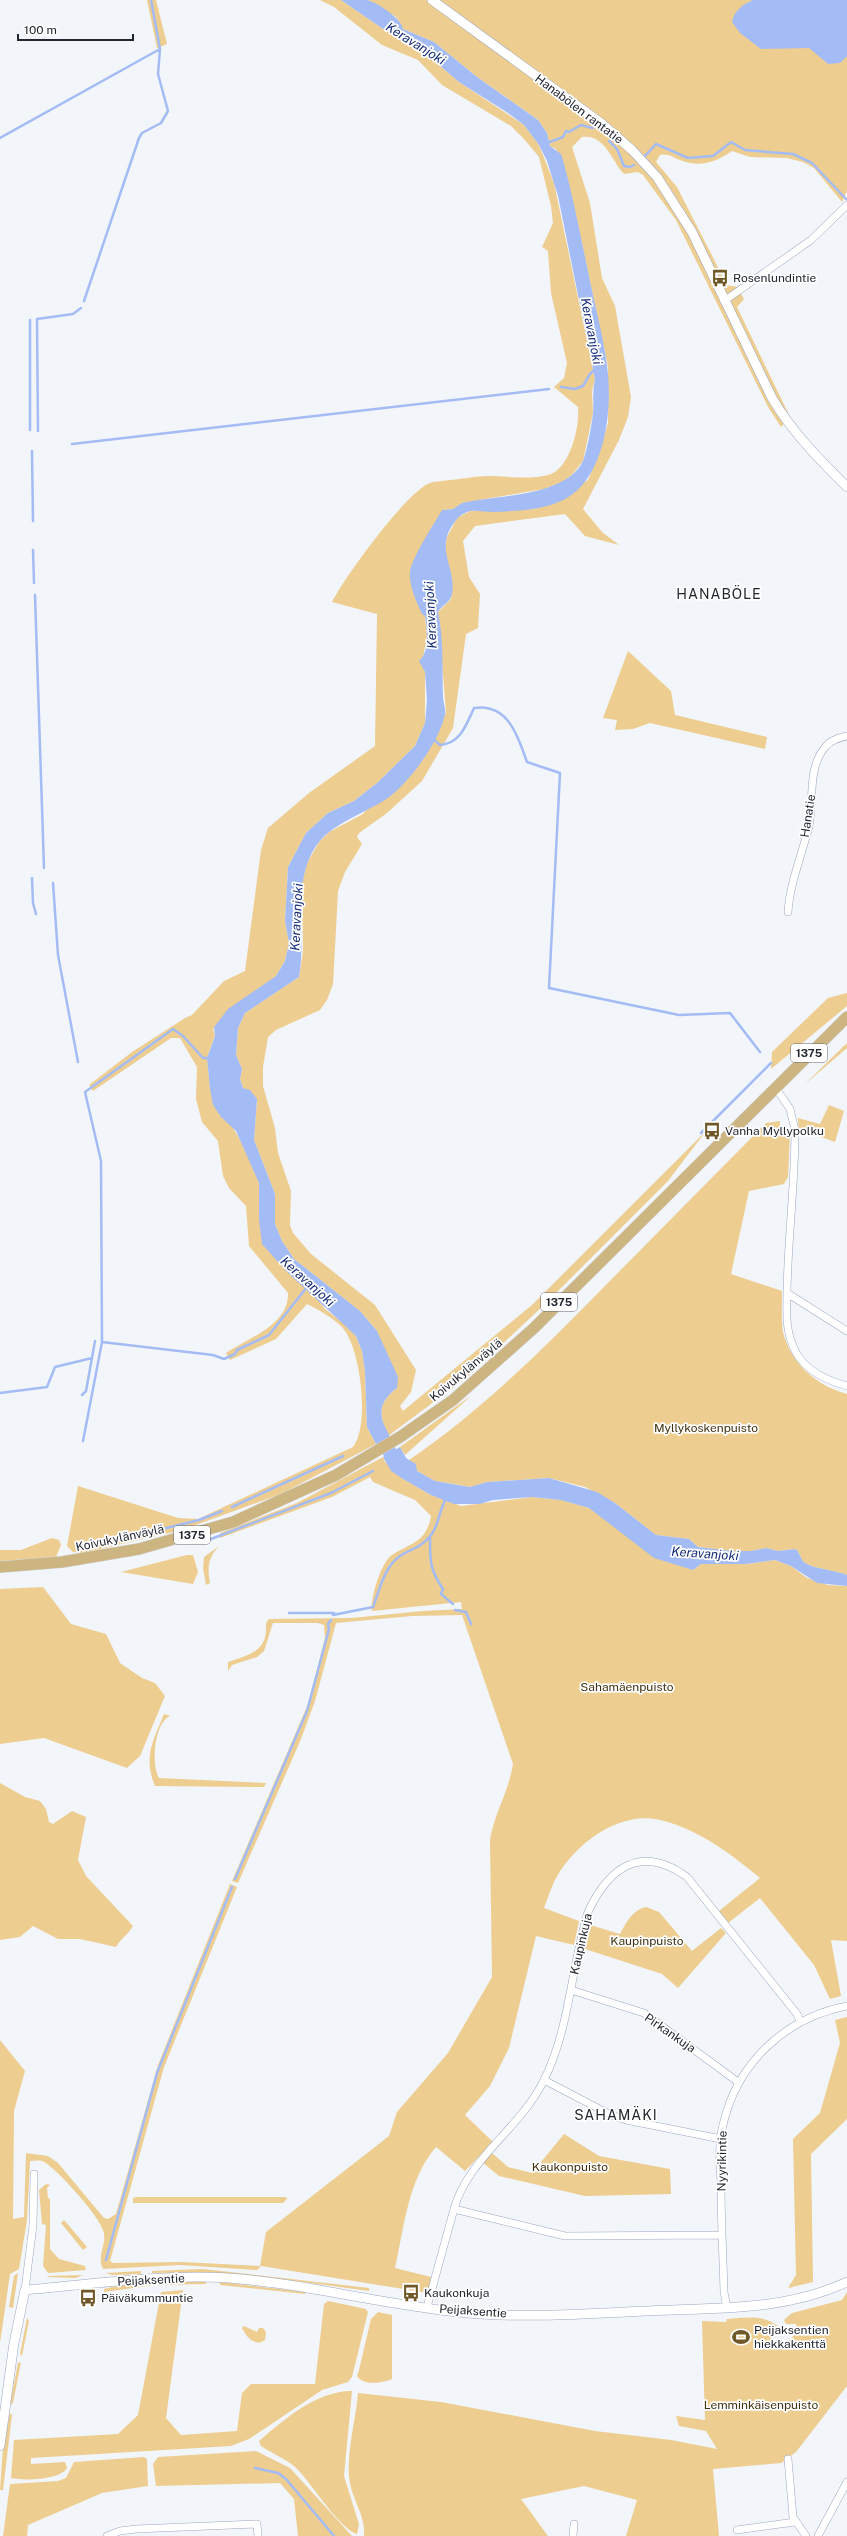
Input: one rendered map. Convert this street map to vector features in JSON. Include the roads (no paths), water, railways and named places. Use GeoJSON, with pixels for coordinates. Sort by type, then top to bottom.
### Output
{"type":"FeatureCollection","features":[{"type":"Feature","properties":{"kind":"main road","name":"Koivukylänväylä"},"geometry":{"type":"LineString","coordinates":[[0,1567],[87,1559],[139,1549],[193,1534],[233,1522],[278,1503],[371,1456],[452,1400],[534,1328],[847,1017]]}},
{"type":"Feature","properties":{"kind":"street","name":"Hanabölen rantatie"},"geometry":{"type":"LineString","coordinates":[[432,0],[601,123],[632,150],[657,177],[676,204],[782,417],[806,446],[847,487]]}},
{"type":"Feature","properties":{"kind":"street"},"geometry":{"type":"LineString","coordinates":[[724,301],[811,240],[847,205]]}},
{"type":"Feature","properties":{"kind":"street","name":"Hanatie"},"geometry":{"type":"LineString","coordinates":[[788,912],[792,882],[809,825],[814,774],[825,747],[834,739],[847,736]]}},
{"type":"Feature","properties":{"kind":"street"},"geometry":{"type":"LineString","coordinates":[[775,1087],[790,1109],[795,1130],[787,1293],[788,1330],[793,1346],[799,1356],[817,1373],[847,1386]]}},
{"type":"Feature","properties":{"kind":"street"},"geometry":{"type":"LineString","coordinates":[[787,1293],[847,1331]]}},
{"type":"Feature","properties":{"kind":"street","name":"Kaupinkuja"},"geometry":{"type":"LineString","coordinates":[[454,2209],[458,2194],[466,2180],[529,2107],[544,2080],[557,2049],[572,1990],[582,1930],[596,1894],[609,1879],[632,1863],[658,1861],[672,1866],[687,1877],[797,2014],[800,2021]]}},
{"type":"Feature","properties":{"kind":"street","name":"Pirkankuja"},"geometry":{"type":"LineString","coordinates":[[572,1990],[644,2014],[738,2082]]}},
{"type":"Feature","properties":{"kind":"street","name":"Nyyrikintie"},"geometry":{"type":"LineString","coordinates":[[727,2308],[724,2292],[721,2139],[722,2126],[738,2082],[760,2053],[800,2021],[847,2006]]}},
{"type":"Feature","properties":{"kind":"street"},"geometry":{"type":"LineString","coordinates":[[544,2080],[611,2115],[626,2120],[721,2139]]}},
{"type":"Feature","properties":{"kind":"street"},"geometry":{"type":"LineString","coordinates":[[0,2446],[14,2343],[25,2290],[33,2225],[34,2174]]}},
{"type":"Feature","properties":{"kind":"street"},"geometry":{"type":"LineString","coordinates":[[427,2307],[454,2209],[565,2236],[722,2235]]}},
{"type":"Feature","properties":{"kind":"street","name":"Peijaksentie"},"geometry":{"type":"LineString","coordinates":[[25,2290],[140,2278],[213,2277],[314,2288],[427,2307],[496,2314],[727,2308],[799,2300],[847,2282]]}},
{"type":"Feature","properties":{"kind":"street"},"geometry":{"type":"LineString","coordinates":[[788,2459],[795,2522],[806,2536]]}},
{"type":"Feature","properties":{"kind":"street"},"geometry":{"type":"LineString","coordinates":[[818,2536],[845,2490],[847,2482]]}},
{"type":"Feature","properties":{"kind":"street"},"geometry":{"type":"LineString","coordinates":[[737,2530],[795,2522]]}},
{"type":"Feature","properties":{"kind":"street"},"geometry":{"type":"LineString","coordinates":[[107,2536],[120,2531],[152,2528],[257,2524],[258,2536]]}},
{"type":"Feature","properties":{"kind":"street"},"geometry":{"type":"LineString","coordinates":[[573,2536],[574,2524]]}},
{"type":"Feature","properties":{"kind":"street"},"geometry":{"type":"LineString","coordinates":[[152,2528],[154,2536]]}},
{"type":"Feature","properties":{"kind":"water"},"geometry":{"type":"Polygon","coordinates":[[[341,0],[367,0],[383,7],[394,16],[402,25],[403,29],[434,42],[477,77],[538,120],[547,133],[550,146],[561,154],[563,160],[601,330],[609,382],[609,401],[604,439],[591,473],[580,487],[567,498],[559,502],[532,509],[494,512],[470,511],[458,518],[450,529],[446,539],[446,548],[453,584],[452,594],[450,599],[438,612],[442,644],[443,697],[445,712],[437,737],[422,762],[394,793],[377,805],[341,824],[319,842],[310,857],[302,889],[301,960],[299,977],[245,1013],[238,1028],[236,1055],[242,1069],[240,1079],[243,1088],[250,1090],[257,1099],[254,1140],[275,1194],[275,1224],[282,1241],[294,1259],[360,1311],[377,1331],[398,1377],[397,1388],[383,1404],[382,1416],[388,1436],[376,1444],[367,1427],[365,1371],[362,1351],[356,1336],[286,1271],[262,1244],[259,1219],[259,1183],[236,1131],[221,1117],[213,1105],[207,1058],[215,1036],[214,1027],[228,1009],[276,976],[285,961],[289,943],[285,921],[288,867],[306,833],[328,813],[354,801],[377,783],[415,746],[425,723],[427,700],[425,672],[419,661],[425,652],[427,640],[425,616],[422,614],[415,599],[410,577],[410,572],[415,558],[424,541],[442,510],[453,509],[462,503],[476,500],[511,496],[546,488],[562,482],[574,473],[583,461],[588,444],[593,413],[593,392],[595,379],[558,196],[547,161],[539,145],[524,125],[508,113],[459,82],[419,48],[392,35],[341,0]]]}},
{"type":"Feature","properties":{"kind":"water"},"geometry":{"type":"Polygon","coordinates":[[[753,0],[847,0],[847,56],[840,63],[828,64],[809,48],[761,49],[740,33],[732,22],[735,14],[740,8],[753,0]]]}},
{"type":"Feature","properties":{"kind":"water"},"geometry":{"type":"Polygon","coordinates":[[[400,1447],[406,1458],[416,1464],[417,1471],[435,1481],[470,1487],[487,1482],[549,1478],[597,1492],[615,1503],[656,1535],[689,1539],[698,1547],[733,1551],[751,1551],[766,1548],[778,1551],[796,1549],[803,1561],[807,1564],[847,1575],[847,1586],[817,1583],[791,1566],[775,1560],[746,1564],[701,1564],[693,1570],[654,1558],[589,1508],[561,1500],[532,1497],[493,1500],[480,1504],[454,1504],[431,1495],[391,1471],[383,1457],[400,1447]]]}},
{"type":"Feature","properties":{"kind":"waterway"},"geometry":{"type":"LineString","coordinates":[[84,301],[139,138],[142,133],[161,123],[168,111],[158,74],[160,49],[151,0]]}},
{"type":"Feature","properties":{"kind":"waterway"},"geometry":{"type":"LineString","coordinates":[[0,138],[160,49]]}},
{"type":"Feature","properties":{"kind":"waterway"},"geometry":{"type":"LineString","coordinates":[[547,143],[563,137],[566,131],[569,132],[581,125],[593,128]]}},
{"type":"Feature","properties":{"kind":"waterway"},"geometry":{"type":"LineString","coordinates":[[609,141],[617,149],[624,166],[630,167],[634,165]]}},
{"type":"Feature","properties":{"kind":"waterway"},"geometry":{"type":"LineString","coordinates":[[645,156],[656,144],[688,158],[713,156],[731,142],[745,150],[793,154],[812,163],[846,199]]}},
{"type":"Feature","properties":{"kind":"waterway"},"geometry":{"type":"LineString","coordinates":[[38,431],[37,319],[73,314],[81,308]]}},
{"type":"Feature","properties":{"kind":"waterway"},"geometry":{"type":"LineString","coordinates":[[30,320],[30,430]]}},
{"type":"Feature","properties":{"kind":"waterway"},"geometry":{"type":"LineString","coordinates":[[561,387],[575,389],[583,386],[590,374],[596,368]]}},
{"type":"Feature","properties":{"kind":"waterway"},"geometry":{"type":"LineString","coordinates":[[72,444],[549,389]]}},
{"type":"Feature","properties":{"kind":"waterway"},"geometry":{"type":"LineString","coordinates":[[32,451],[33,521]]}},
{"type":"Feature","properties":{"kind":"waterway"},"geometry":{"type":"LineString","coordinates":[[33,550],[34,583]]}},
{"type":"Feature","properties":{"kind":"waterway"},"geometry":{"type":"LineString","coordinates":[[35,595],[44,868]]}},
{"type":"Feature","properties":{"kind":"waterway"},"geometry":{"type":"LineString","coordinates":[[432,738],[440,745],[453,741],[462,732],[474,708],[486,708],[495,711],[510,723],[520,742],[527,762],[560,773],[549,988],[679,1015],[730,1013],[760,1052]]}},
{"type":"Feature","properties":{"kind":"waterway"},"geometry":{"type":"LineString","coordinates":[[32,878],[33,903],[36,914]]}},
{"type":"Feature","properties":{"kind":"waterway"},"geometry":{"type":"LineString","coordinates":[[53,883],[58,955],[78,1062]]}},
{"type":"Feature","properties":{"kind":"waterway"},"geometry":{"type":"LineString","coordinates":[[83,1441],[102,1342],[101,1161],[85,1092],[173,1029],[183,1036],[203,1058],[209,1058]]}},
{"type":"Feature","properties":{"kind":"waterway"},"geometry":{"type":"LineString","coordinates":[[701,1133],[771,1063]]}},
{"type":"Feature","properties":{"kind":"waterway"},"geometry":{"type":"LineString","coordinates":[[102,1342],[213,1355],[224,1359],[235,1354],[237,1350],[269,1335],[307,1287]]}},
{"type":"Feature","properties":{"kind":"waterway"},"geometry":{"type":"LineString","coordinates":[[82,1395],[86,1391],[95,1341]]}},
{"type":"Feature","properties":{"kind":"waterway"},"geometry":{"type":"LineString","coordinates":[[0,1393],[47,1387],[55,1367],[92,1358]]}},
{"type":"Feature","properties":{"kind":"waterway","name":"Keravanjoki"},"geometry":{"type":"LineString","coordinates":[[375,1422],[394,1461],[402,1467]]}},
{"type":"Feature","properties":{"kind":"waterway"},"geometry":{"type":"LineString","coordinates":[[232,1507],[343,1456]]}},
{"type":"Feature","properties":{"kind":"waterway"},"geometry":{"type":"LineString","coordinates":[[211,1539],[331,1493],[373,1471]]}},
{"type":"Feature","properties":{"kind":"waterway"},"geometry":{"type":"LineString","coordinates":[[333,1615],[373,1607],[383,1579],[390,1566],[400,1556],[428,1539],[436,1527],[446,1499]]}},
{"type":"Feature","properties":{"kind":"waterway"},"geometry":{"type":"LineString","coordinates":[[146,1533],[199,1520],[222,1511]]}},
{"type":"Feature","properties":{"kind":"waterway"},"geometry":{"type":"LineString","coordinates":[[430,1536],[431,1564],[438,1582],[443,1589],[441,1594],[453,1604]]}},
{"type":"Feature","properties":{"kind":"waterway"},"geometry":{"type":"LineString","coordinates":[[455,1610],[466,1612],[471,1624]]}},
{"type":"Feature","properties":{"kind":"waterway"},"geometry":{"type":"LineString","coordinates":[[289,1613],[334,1613]]}},
{"type":"Feature","properties":{"kind":"waterway"},"geometry":{"type":"LineString","coordinates":[[235,1879],[307,1711],[329,1629],[328,1624],[331,1620]]}},
{"type":"Feature","properties":{"kind":"waterway"},"geometry":{"type":"LineString","coordinates":[[106,2260],[157,2073],[232,1887]]}},
{"type":"Feature","properties":{"kind":"waterway"},"geometry":{"type":"LineString","coordinates":[[255,2468],[278,2473],[286,2479],[334,2536]]}},
{"type":"Feature","properties":{"kind":"place","name":"Rosenlundintie"},"geometry":{"type":"Point","coordinates":[720,278]}},
{"type":"Feature","properties":{"kind":"place","name":"Vanha Myllypolku"},"geometry":{"type":"Point","coordinates":[712,1131]}},
{"type":"Feature","properties":{"kind":"place","name":"Kaukonkuja"},"geometry":{"type":"Point","coordinates":[411,2293]}},
{"type":"Feature","properties":{"kind":"place","name":"Päiväkummuntie"},"geometry":{"type":"Point","coordinates":[88,2298]}},
{"type":"Feature","properties":{"kind":"place","name":"Peijaksentien hiekkakenttä"},"geometry":{"type":"Point","coordinates":[741,2337]}},
{"type":"Feature","properties":{"kind":"district","name":"HANABÖLE"},"geometry":{"type":"Point","coordinates":[719,594]}},
{"type":"Feature","properties":{"kind":"district","name":"SAHAMÄKI"},"geometry":{"type":"Point","coordinates":[616,2115]}},
{"type":"Feature","properties":{"kind":"park label","name":"Myllykoskenpuisto"},"geometry":{"type":"Point","coordinates":[706,1428]}},
{"type":"Feature","properties":{"kind":"park label","name":"Sahamäenpuisto"},"geometry":{"type":"Point","coordinates":[627,1687]}},
{"type":"Feature","properties":{"kind":"park label","name":"Kaupinpuisto"},"geometry":{"type":"Point","coordinates":[647,1941]}},
{"type":"Feature","properties":{"kind":"park label","name":"Kaukonpuisto"},"geometry":{"type":"Point","coordinates":[570,2167]}},
{"type":"Feature","properties":{"kind":"park label","name":"Lemminkäisenpuisto"},"geometry":{"type":"Point","coordinates":[761,2405]}}]}
